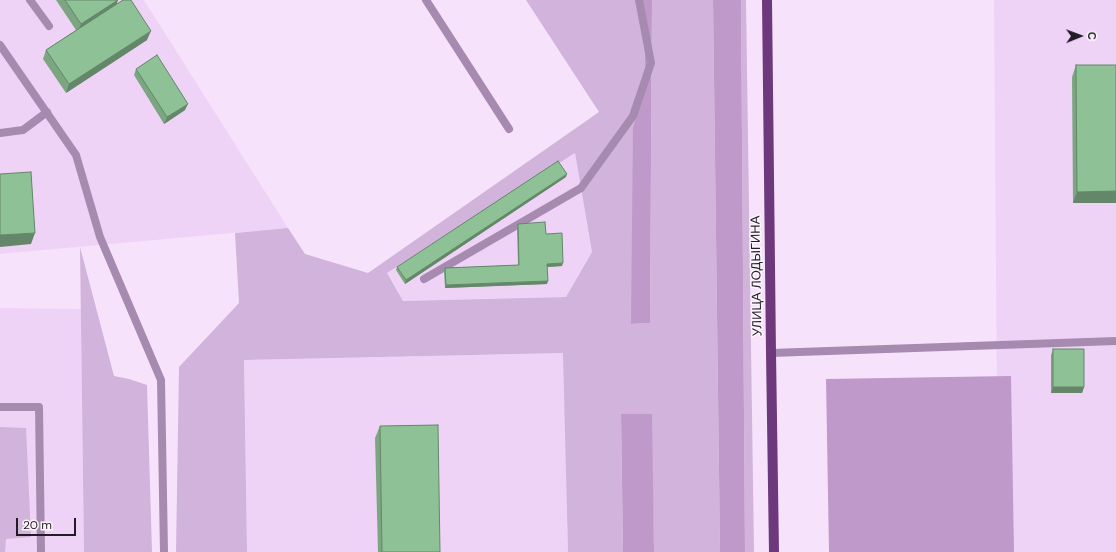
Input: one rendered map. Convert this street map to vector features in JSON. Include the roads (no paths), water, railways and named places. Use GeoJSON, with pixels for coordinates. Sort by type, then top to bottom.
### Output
{"type":"FeatureCollection","features":[{"type":"Feature","properties":{"kind":"main road","name":"УЛИЦА ЛОДЫГИНА"},"geometry":{"type":"LineString","coordinates":[[766,0],[774,552]]}},
{"type":"Feature","properties":{"kind":"lane"},"geometry":{"type":"LineString","coordinates":[[30,0],[49,26]]}},
{"type":"Feature","properties":{"kind":"lane"},"geometry":{"type":"LineString","coordinates":[[426,0],[509,129]]}},
{"type":"Feature","properties":{"kind":"lane"},"geometry":{"type":"LineString","coordinates":[[424,279],[581,188],[633,116],[651,63],[639,0]]}},
{"type":"Feature","properties":{"kind":"lane"},"geometry":{"type":"LineString","coordinates":[[0,45],[76,155],[100,237],[161,380],[164,552]]}},
{"type":"Feature","properties":{"kind":"lane"},"geometry":{"type":"LineString","coordinates":[[0,133],[23,130],[47,112]]}},
{"type":"Feature","properties":{"kind":"lane"},"geometry":{"type":"LineString","coordinates":[[771,353],[1116,341]]}},
{"type":"Feature","properties":{"kind":"lane"},"geometry":{"type":"LineString","coordinates":[[0,407],[39,407],[41,552]]}}]}
